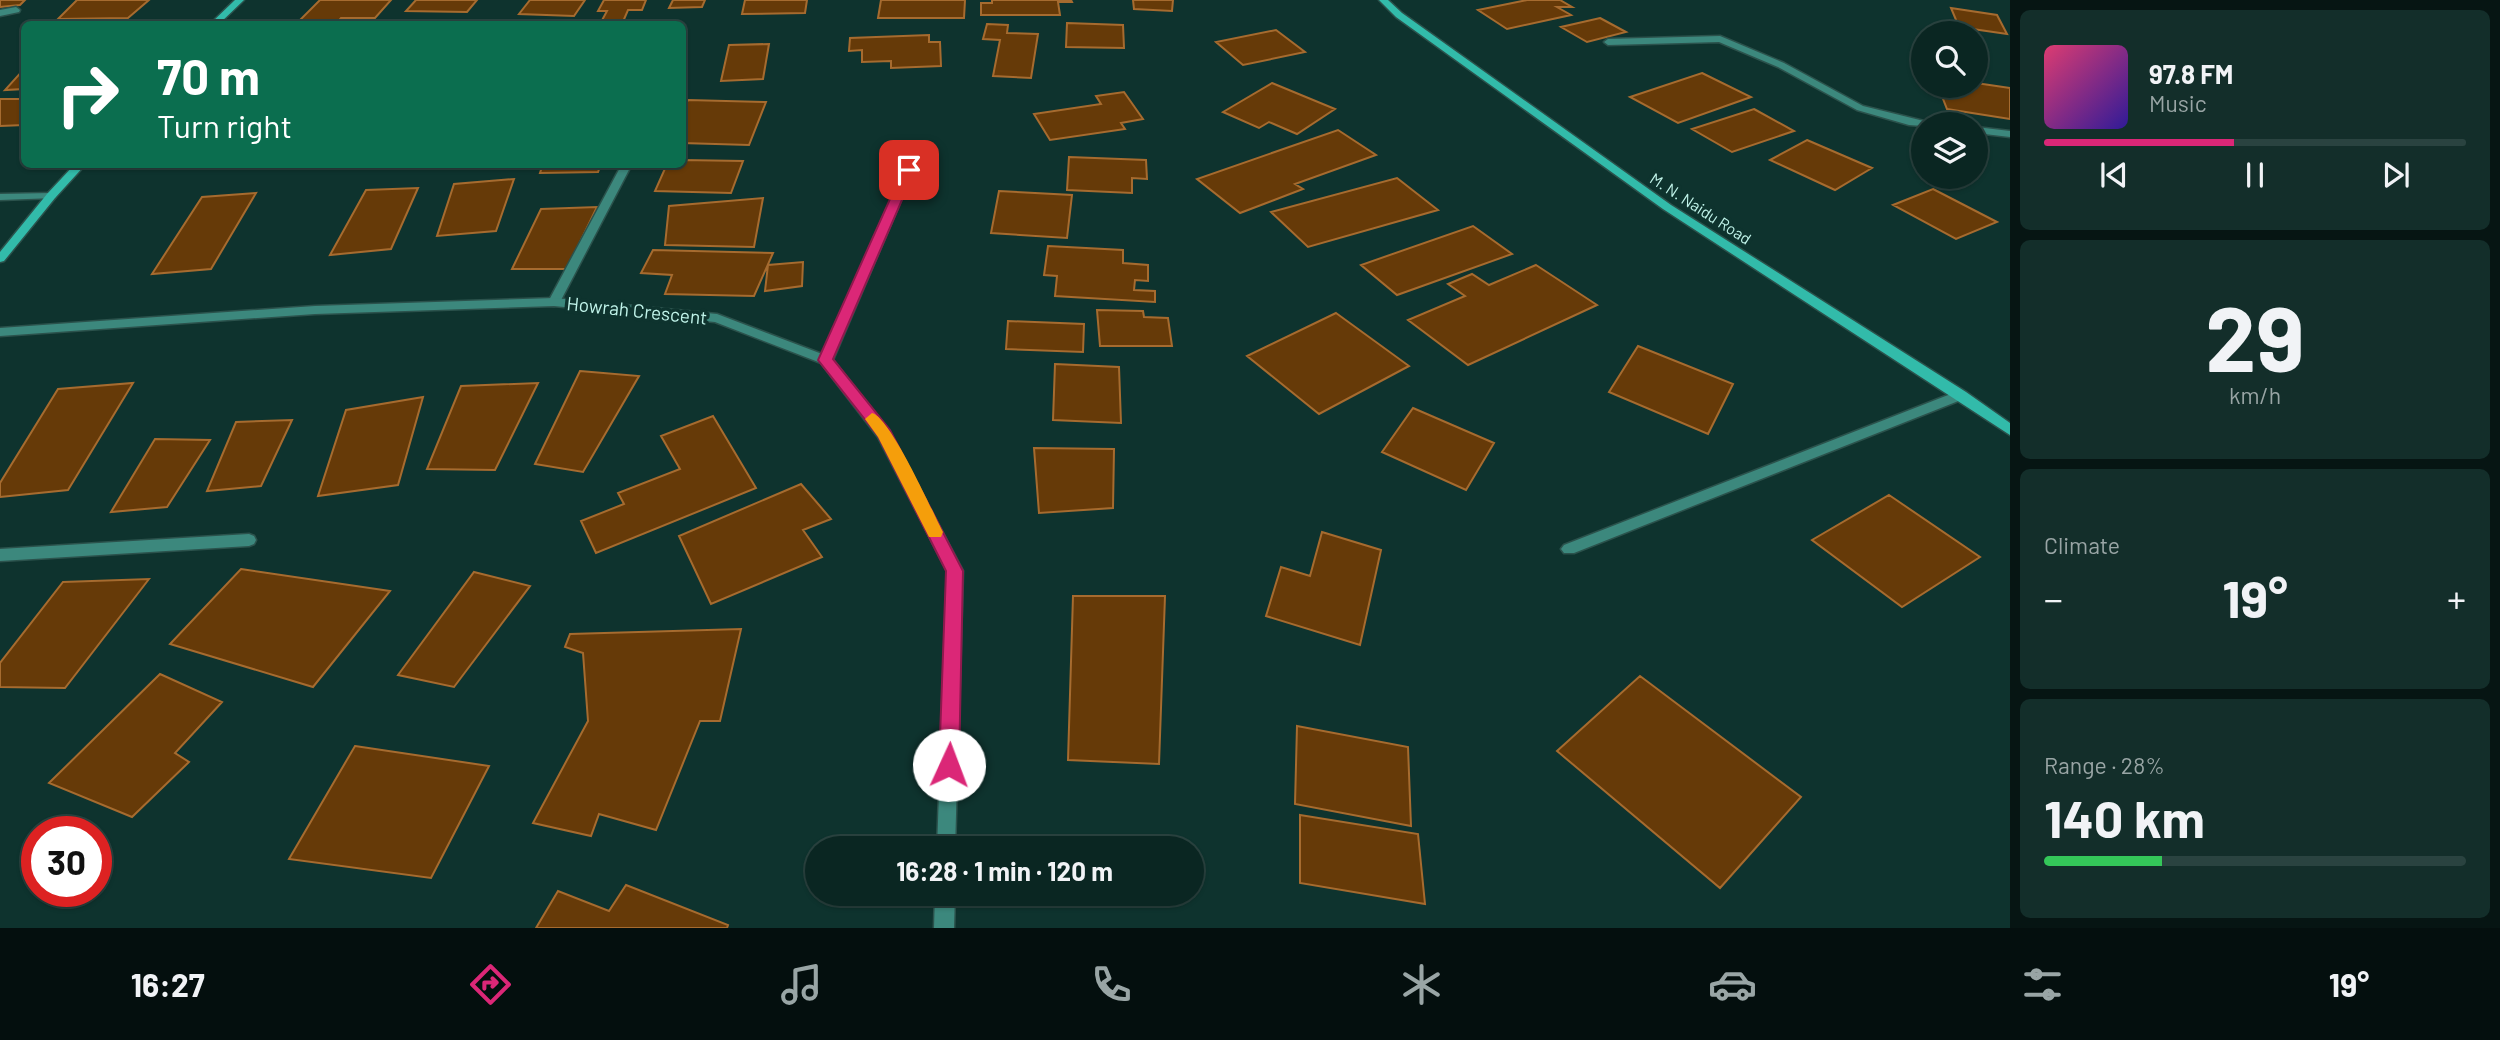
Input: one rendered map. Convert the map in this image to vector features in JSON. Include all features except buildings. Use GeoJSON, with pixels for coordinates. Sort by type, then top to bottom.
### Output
{"type":"FeatureCollection","features":[{"type":"Feature","properties":{"kind":"main road"},"geometry":{"type":"LineString","coordinates":[[217,21],[240,0]]}},
{"type":"Feature","properties":{"kind":"main road","name":"M. N. Naidu Road"},"geometry":{"type":"LineString","coordinates":[[1383,0],[1399,15],[1667,207],[1961,395],[2010,430]]}},
{"type":"Feature","properties":{"kind":"main road"},"geometry":{"type":"LineString","coordinates":[[0,259],[77,168]]}},
{"type":"Feature","properties":{"kind":"street"},"geometry":{"type":"LineString","coordinates":[[0,13],[16,10]]}},
{"type":"Feature","properties":{"kind":"street"},"geometry":{"type":"LineString","coordinates":[[1608,43],[1720,39],[1781,65],[1860,108],[1911,121]]}},
{"type":"Feature","properties":{"kind":"street"},"geometry":{"type":"LineString","coordinates":[[1988,131],[2010,134]]}},
{"type":"Feature","properties":{"kind":"street"},"geometry":{"type":"LineString","coordinates":[[554,302],[624,168]]}},
{"type":"Feature","properties":{"kind":"street"},"geometry":{"type":"LineString","coordinates":[[909,170],[826,360],[884,434],[955,571],[946,836]]}},
{"type":"Feature","properties":{"kind":"street"},"geometry":{"type":"LineString","coordinates":[[0,197],[51,196]]}},
{"type":"Feature","properties":{"kind":"street","name":"Howrah Crescent"},"geometry":{"type":"LineString","coordinates":[[0,332],[315,310],[554,302],[717,318],[826,360]]}},
{"type":"Feature","properties":{"kind":"street"},"geometry":{"type":"LineString","coordinates":[[1569,549],[1961,395]]}},
{"type":"Feature","properties":{"kind":"street"},"geometry":{"type":"LineString","coordinates":[[0,555],[249,540]]}},
{"type":"Feature","properties":{"kind":"street"},"geometry":{"type":"LineString","coordinates":[[944,928],[945,906]]}},
{"type":"Feature","properties":{"kind":"slow traffic"},"geometry":{"type":"LineString","coordinates":[[872,419],[884,434],[935,532]]}},
{"type":"Feature","properties":{"kind":"route"},"geometry":{"type":"LineString","coordinates":[[909,170],[826,360],[884,434],[955,571],[949,765]]}}]}
